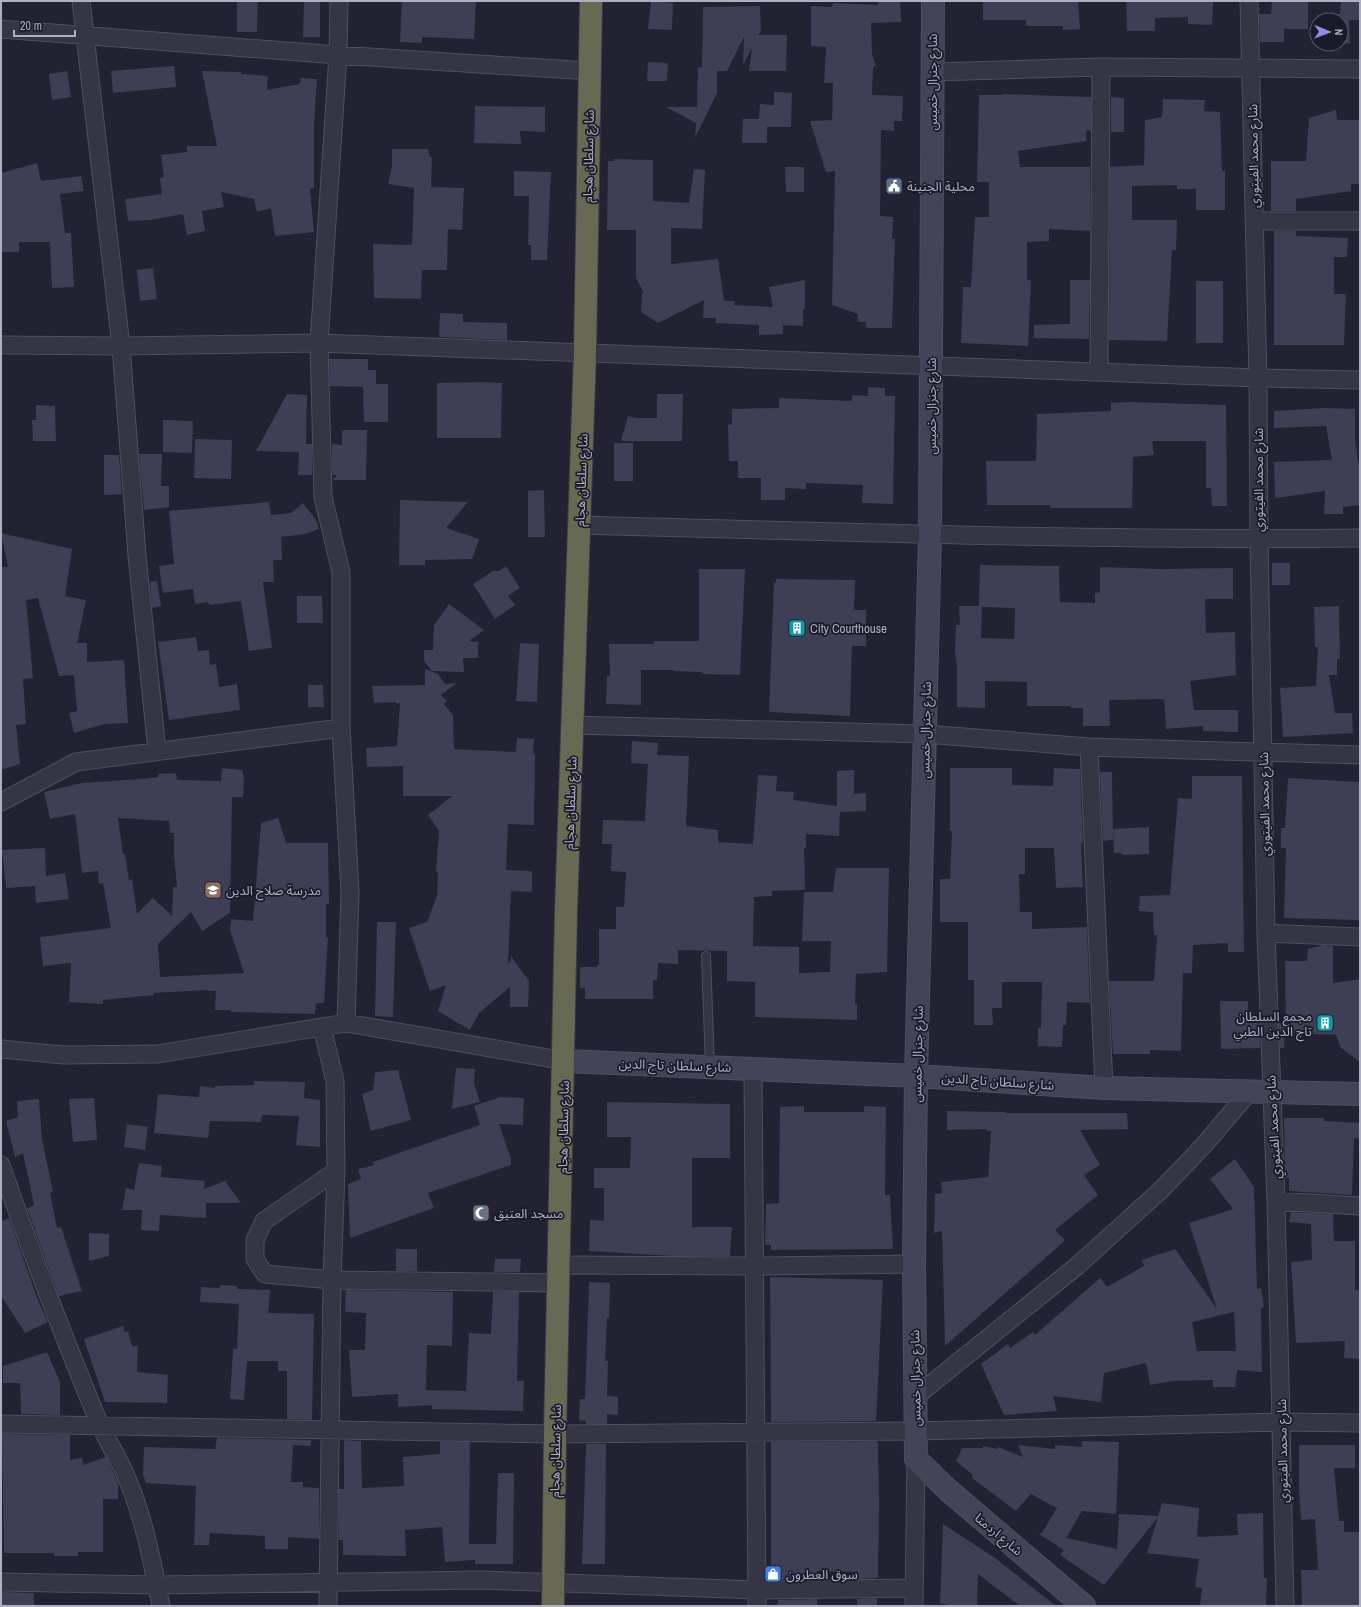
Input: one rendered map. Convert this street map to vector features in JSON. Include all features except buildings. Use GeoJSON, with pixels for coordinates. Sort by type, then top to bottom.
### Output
{"type":"FeatureCollection","features":[{"type":"Feature","properties":{"kind":"highway","name":"شارع سلطان هجام"},"geometry":{"type":"LineString","coordinates":[[554,1606],[555,1434],[558,1274],[565,1061],[566,912],[585,352],[591,1]]}},
{"type":"Feature","properties":{"kind":"main road","name":"شارع جنرال خميس"},"geometry":{"type":"LineString","coordinates":[[916,1459],[914,1264],[916,1076],[930,534],[933,1]]}},
{"type":"Feature","properties":{"kind":"main road","name":"شارع سلطان تاج الدين"},"geometry":{"type":"LineString","coordinates":[[565,1061],[916,1076],[1104,1088],[1360,1094]]}},
{"type":"Feature","properties":{"kind":"main road","name":"شارع اردمتا"},"geometry":{"type":"LineString","coordinates":[[916,1459],[948,1490],[1084,1606]]}},
{"type":"Feature","properties":{"kind":"street"},"geometry":{"type":"LineString","coordinates":[[81,1],[121,346],[137,555],[157,751]]}},
{"type":"Feature","properties":{"kind":"street"},"geometry":{"type":"LineString","coordinates":[[339,1],[338,55],[319,343],[323,497],[341,572],[341,728],[350,891],[346,1023]]}},
{"type":"Feature","properties":{"kind":"street","name":"شارع محمد الفيتوري"},"geometry":{"type":"LineString","coordinates":[[1249,1],[1258,378],[1258,539],[1264,752],[1266,933],[1276,1202],[1285,1606]]}},
{"type":"Feature","properties":{"kind":"street"},"geometry":{"type":"LineString","coordinates":[[1,29],[85,34],[338,55],[590,71]]}},
{"type":"Feature","properties":{"kind":"street"},"geometry":{"type":"LineString","coordinates":[[1099,372],[1101,68]]}},
{"type":"Feature","properties":{"kind":"street"},"geometry":{"type":"LineString","coordinates":[[932,72],[1101,68],[1360,69]]}},
{"type":"Feature","properties":{"kind":"street"},"geometry":{"type":"LineString","coordinates":[[1255,221],[1360,221]]}},
{"type":"Feature","properties":{"kind":"street"},"geometry":{"type":"LineString","coordinates":[[1,345],[121,346],[319,343],[1258,378],[1360,380]]}},
{"type":"Feature","properties":{"kind":"street"},"geometry":{"type":"LineString","coordinates":[[579,525],[930,534],[1258,539],[1360,538]]}},
{"type":"Feature","properties":{"kind":"street"},"geometry":{"type":"LineString","coordinates":[[572,725],[925,734],[1090,747],[1360,755]]}},
{"type":"Feature","properties":{"kind":"street"},"geometry":{"type":"LineString","coordinates":[[1,802],[76,762],[341,728]]}},
{"type":"Feature","properties":{"kind":"street"},"geometry":{"type":"LineString","coordinates":[[1090,747],[1104,1088]]}},
{"type":"Feature","properties":{"kind":"street"},"geometry":{"type":"LineString","coordinates":[[1266,933],[1360,937]]}},
{"type":"Feature","properties":{"kind":"street"},"geometry":{"type":"LineString","coordinates":[[1,1049],[63,1055],[158,1054],[346,1023],[565,1061]]}},
{"type":"Feature","properties":{"kind":"street"},"geometry":{"type":"LineString","coordinates":[[322,1027],[335,1082],[336,1171],[329,1429],[328,1606]]}},
{"type":"Feature","properties":{"kind":"street"},"geometry":{"type":"LineString","coordinates":[[753,1068],[753,1266],[757,1598]]}},
{"type":"Feature","properties":{"kind":"street"},"geometry":{"type":"LineString","coordinates":[[915,1397],[1077,1266],[1161,1190],[1204,1146],[1249,1092]]}},
{"type":"Feature","properties":{"kind":"street"},"geometry":{"type":"LineString","coordinates":[[1,1165],[22,1228],[100,1425],[126,1475],[137,1506],[161,1606]]}},
{"type":"Feature","properties":{"kind":"street"},"geometry":{"type":"LineString","coordinates":[[336,1171],[264,1220],[255,1240],[255,1259],[265,1274],[332,1280],[558,1274],[753,1266],[914,1264]]}},
{"type":"Feature","properties":{"kind":"street"},"geometry":{"type":"LineString","coordinates":[[1276,1202],[1360,1206]]}},
{"type":"Feature","properties":{"kind":"street"},"geometry":{"type":"LineString","coordinates":[[1,1424],[555,1434],[756,1431],[916,1431],[1281,1422],[1360,1423]]}},
{"type":"Feature","properties":{"kind":"street"},"geometry":{"type":"LineString","coordinates":[[914,1606],[916,1459]]}},
{"type":"Feature","properties":{"kind":"street"},"geometry":{"type":"LineString","coordinates":[[1,1582],[157,1586],[481,1580],[757,1598],[914,1588]]}},
{"type":"Feature","properties":{"kind":"lane"},"geometry":{"type":"LineString","coordinates":[[706,956],[710,1066]]}},
{"type":"Feature","properties":{"kind":"place","name":"محلية الجنينة"},"geometry":{"type":"Point","coordinates":[894,186]}},
{"type":"Feature","properties":{"kind":"place","name":"City Courthouse"},"geometry":{"type":"Point","coordinates":[797,628]}},
{"type":"Feature","properties":{"kind":"place","name":"مدرسة صلاح الدين"},"geometry":{"type":"Point","coordinates":[213,890]}},
{"type":"Feature","properties":{"kind":"place","name":"مجمع السلطان تاج الدين الطبي"},"geometry":{"type":"Point","coordinates":[1325,1023]}},
{"type":"Feature","properties":{"kind":"place","name":"مسجد العتيق"},"geometry":{"type":"Point","coordinates":[481,1213]}},
{"type":"Feature","properties":{"kind":"place","name":"سوق العطرون"},"geometry":{"type":"Point","coordinates":[773,1574]}}]}
